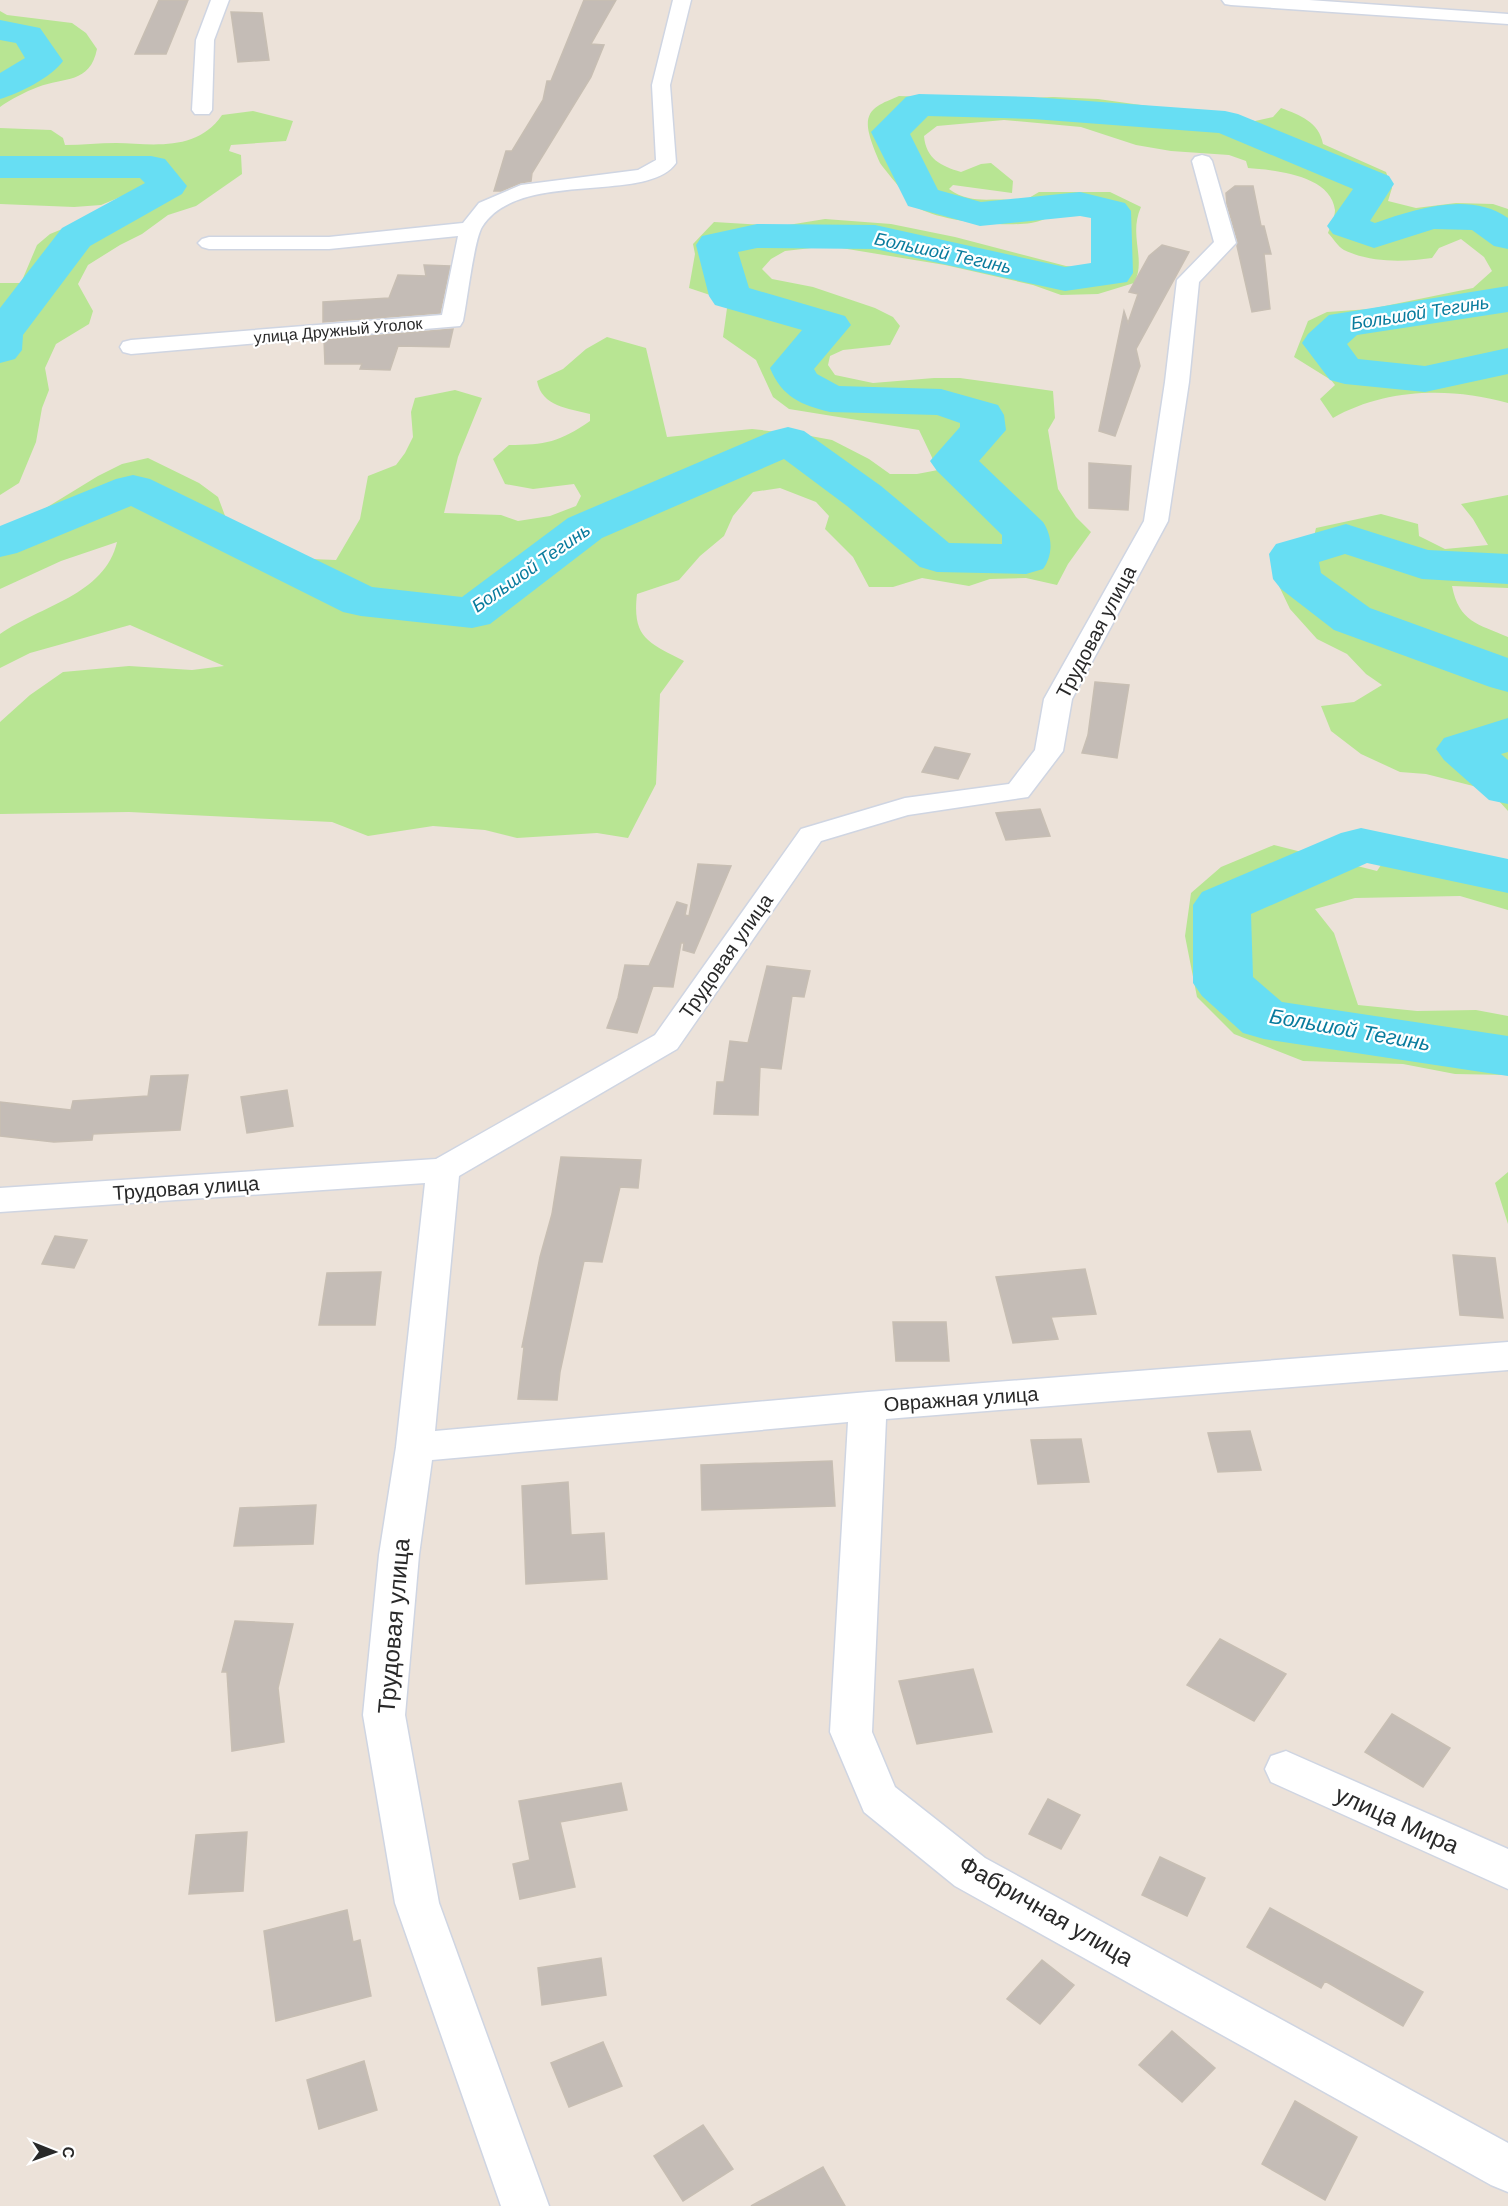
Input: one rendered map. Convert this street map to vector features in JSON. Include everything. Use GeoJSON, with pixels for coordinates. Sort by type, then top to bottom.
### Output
{"type":"FeatureCollection","features":[{"type":"Feature","properties":{"kind":"street"},"geometry":{"type":"LineString","coordinates":[[202,110],[204,40],[220,0]]}},
{"type":"Feature","properties":{"kind":"street","name":"улица Дружный Уголок"},"geometry":{"type":"LineString","coordinates":[[131,346],[452,321],[470,229],[486,207],[528,189],[643,175],[666,163],[661,85],[682,0]]}},
{"type":"Feature","properties":{"kind":"street"},"geometry":{"type":"LineString","coordinates":[[1231,0],[1508,19]]}},
{"type":"Feature","properties":{"kind":"street","name":"Трудовая улица"},"geometry":{"type":"LineString","coordinates":[[0,1200],[443,1170],[666,1042],[811,835],[904,807],[1018,791],[1049,751],[1058,699],[1156,521],[1177,382],[1188,280],[1225,243],[1202,161]]}},
{"type":"Feature","properties":{"kind":"street"},"geometry":{"type":"LineString","coordinates":[[209,243],[329,243],[470,229]]}},
{"type":"Feature","properties":{"kind":"street","name":"Трудовая улица"},"geometry":{"type":"LineString","coordinates":[[443,1170],[415,1447],[399,1555],[384,1715],[417,1903],[525,2206]]}},
{"type":"Feature","properties":{"kind":"street","name":"Овражная улица"},"geometry":{"type":"LineString","coordinates":[[415,1447],[868,1406],[1508,1356]]}},
{"type":"Feature","properties":{"kind":"street","name":"Фабричная улица"},"geometry":{"type":"LineString","coordinates":[[868,1406],[851,1732],[879,1799],[970,1872],[1508,2169]]}},
{"type":"Feature","properties":{"kind":"street","name":"улица Мира"},"geometry":{"type":"LineString","coordinates":[[1286,1769],[1508,1870]]}},
{"type":"Feature","properties":{"kind":"green space"},"geometry":{"type":"Polygon","coordinates":[[[0,11],[7,15],[72,23],[86,33],[97,49],[94,60],[82,74],[33,89],[0,107],[0,11]]]}},
{"type":"Feature","properties":{"kind":"green space"},"geometry":{"type":"Polygon","coordinates":[[[899,96],[1098,99],[1255,121],[1273,117],[1281,108],[1308,120],[1321,136],[1323,144],[1386,172],[1392,188],[1388,201],[1416,208],[1456,203],[1493,204],[1508,209],[1508,403],[1464,394],[1419,393],[1374,401],[1333,418],[1320,399],[1335,385],[1331,380],[1294,357],[1308,321],[1327,312],[1370,309],[1473,288],[1492,271],[1484,257],[1461,239],[1439,248],[1432,258],[1399,261],[1365,257],[1342,249],[1328,233],[1335,210],[1331,198],[1324,189],[1313,182],[1286,173],[1248,168],[1246,161],[1229,155],[1171,151],[1136,145],[1081,127],[1004,120],[937,126],[924,136],[931,156],[941,164],[961,172],[981,164],[991,163],[1013,181],[1012,193],[953,185],[949,189],[967,198],[1022,202],[1039,192],[1110,192],[1141,207],[1136,228],[1139,266],[1134,283],[1098,294],[1061,295],[1033,285],[945,265],[829,246],[785,251],[771,259],[762,269],[772,279],[813,287],[875,308],[893,317],[900,326],[890,345],[843,350],[830,356],[828,365],[835,375],[873,383],[960,378],[1053,391],[1055,418],[1048,430],[1058,489],[1076,517],[1091,532],[1068,564],[1057,585],[1026,578],[990,579],[969,586],[922,578],[893,587],[869,587],[853,557],[825,529],[829,516],[816,502],[780,488],[753,492],[733,516],[724,536],[700,556],[679,580],[637,594],[636,609],[640,630],[652,643],[684,661],[660,694],[656,784],[628,838],[597,833],[517,838],[485,830],[433,826],[368,836],[332,822],[129,812],[0,814],[0,722],[30,695],[63,672],[129,666],[192,670],[224,666],[130,625],[30,653],[0,668],[0,634],[85,587],[99,575],[110,560],[117,542],[61,561],[0,589],[0,531],[18,525],[122,464],[148,458],[199,483],[218,497],[227,521],[245,533],[271,544],[286,558],[336,560],[360,519],[368,476],[396,465],[413,437],[411,412],[415,398],[455,390],[482,398],[458,457],[444,513],[501,515],[518,521],[550,516],[576,506],[581,496],[574,484],[533,489],[505,484],[493,459],[509,445],[552,441],[570,434],[590,421],[590,414],[565,408],[550,401],[540,390],[537,381],[563,369],[586,349],[607,337],[646,348],[667,437],[752,429],[805,435],[832,440],[869,459],[890,474],[917,474],[938,470],[919,430],[789,409],[773,397],[756,360],[723,337],[728,301],[689,288],[695,254],[693,244],[714,222],[782,226],[825,219],[891,224],[955,237],[1066,266],[1103,270],[1102,229],[1094,216],[1087,212],[1065,211],[1031,223],[1005,224],[958,220],[918,208],[880,163],[869,133],[871,112],[899,96]]]}},
{"type":"Feature","properties":{"kind":"green space"},"geometry":{"type":"Polygon","coordinates":[[[253,111],[293,121],[286,141],[231,145],[229,151],[241,155],[242,174],[196,206],[168,215],[142,234],[88,265],[78,284],[93,311],[89,324],[56,344],[45,368],[49,390],[42,408],[36,442],[19,483],[0,495],[0,283],[21,283],[37,245],[50,234],[109,210],[130,193],[101,205],[74,207],[0,204],[0,128],[51,130],[63,138],[65,145],[174,143],[200,135],[212,127],[222,115],[253,111]]]}},
{"type":"Feature","properties":{"kind":"green space"},"geometry":{"type":"Polygon","coordinates":[[[1508,495],[1508,588],[1452,586],[1459,607],[1465,615],[1479,625],[1508,637],[1508,811],[1489,790],[1426,774],[1400,772],[1361,754],[1331,731],[1321,706],[1354,702],[1382,685],[1366,674],[1347,654],[1317,639],[1290,609],[1279,586],[1279,563],[1309,558],[1316,528],[1381,514],[1418,524],[1419,536],[1445,549],[1488,545],[1461,504],[1508,495]]]}},
{"type":"Feature","properties":{"kind":"green space"},"geometry":{"type":"Polygon","coordinates":[[[1397,841],[1508,861],[1508,910],[1460,896],[1355,898],[1315,909],[1334,933],[1358,1005],[1417,1011],[1476,1010],[1508,1016],[1508,1075],[1455,1074],[1403,1064],[1303,1061],[1234,1034],[1197,997],[1185,936],[1191,893],[1221,867],[1274,845],[1377,871],[1397,841]]]}},
{"type":"Feature","properties":{"kind":"green space"},"geometry":{"type":"Polygon","coordinates":[[[1508,1172],[1508,1224],[1495,1183],[1508,1172]]]}},
{"type":"Feature","properties":{"kind":"building"},"geometry":{"type":"Polygon","coordinates":[[[159,0],[188,0],[166,54],[135,54],[159,0]]]}},
{"type":"Feature","properties":{"kind":"building"},"geometry":{"type":"Polygon","coordinates":[[[584,0],[616,0],[591,44],[604,45],[591,77],[532,173],[531,181],[501,191],[494,191],[506,151],[512,151],[543,100],[547,81],[551,81],[584,0]]]}},
{"type":"Feature","properties":{"kind":"building"},"geometry":{"type":"Polygon","coordinates":[[[231,12],[262,13],[269,60],[238,62],[231,12]]]}},
{"type":"Feature","properties":{"kind":"building"},"geometry":{"type":"Polygon","coordinates":[[[1235,186],[1253,186],[1261,226],[1264,226],[1271,254],[1264,254],[1270,309],[1252,312],[1238,242],[1227,204],[1226,193],[1235,186]]]}},
{"type":"Feature","properties":{"kind":"building"},"geometry":{"type":"Polygon","coordinates":[[[1162,245],[1189,252],[1136,349],[1140,366],[1115,436],[1099,431],[1124,311],[1128,323],[1138,294],[1129,292],[1149,256],[1162,245]]]}},
{"type":"Feature","properties":{"kind":"building"},"geometry":{"type":"Polygon","coordinates":[[[424,265],[450,266],[440,313],[323,322],[323,302],[389,298],[398,275],[426,276],[424,265]]]}},
{"type":"Feature","properties":{"kind":"building"},"geometry":{"type":"Polygon","coordinates":[[[453,329],[449,347],[398,346],[390,370],[360,369],[362,364],[325,364],[324,340],[453,329]]]}},
{"type":"Feature","properties":{"kind":"building"},"geometry":{"type":"Polygon","coordinates":[[[1089,463],[1131,466],[1128,510],[1089,508],[1089,463]]]}},
{"type":"Feature","properties":{"kind":"building"},"geometry":{"type":"Polygon","coordinates":[[[1095,682],[1129,685],[1117,758],[1082,753],[1088,735],[1095,682]]]}},
{"type":"Feature","properties":{"kind":"building"},"geometry":{"type":"Polygon","coordinates":[[[935,747],[970,754],[958,779],[922,772],[935,747]]]}},
{"type":"Feature","properties":{"kind":"building"},"geometry":{"type":"Polygon","coordinates":[[[1040,809],[1050,836],[1006,840],[996,813],[1040,809]]]}},
{"type":"Feature","properties":{"kind":"building"},"geometry":{"type":"Polygon","coordinates":[[[698,864],[731,866],[694,953],[683,950],[684,943],[681,943],[673,987],[653,986],[637,1033],[607,1028],[618,998],[625,965],[649,966],[677,902],[687,905],[685,915],[689,916],[698,864]]]}},
{"type":"Feature","properties":{"kind":"building"},"geometry":{"type":"Polygon","coordinates":[[[767,966],[810,971],[804,997],[792,996],[781,1069],[760,1067],[758,1115],[714,1114],[717,1082],[724,1082],[730,1041],[748,1043],[767,966]]]}},
{"type":"Feature","properties":{"kind":"building"},"geometry":{"type":"Polygon","coordinates":[[[188,1075],[180,1130],[93,1134],[92,1140],[54,1142],[0,1136],[0,1102],[71,1110],[73,1101],[148,1096],[151,1076],[188,1075]]]}},
{"type":"Feature","properties":{"kind":"building"},"geometry":{"type":"Polygon","coordinates":[[[287,1090],[293,1126],[247,1133],[241,1097],[287,1090]]]}},
{"type":"Feature","properties":{"kind":"building"},"geometry":{"type":"Polygon","coordinates":[[[561,1157],[641,1160],[638,1188],[620,1187],[602,1262],[584,1261],[560,1372],[557,1400],[518,1399],[524,1347],[522,1347],[540,1257],[552,1214],[561,1157]]]}},
{"type":"Feature","properties":{"kind":"building"},"geometry":{"type":"Polygon","coordinates":[[[55,1236],[87,1240],[74,1268],[42,1264],[55,1236]]]}},
{"type":"Feature","properties":{"kind":"building"},"geometry":{"type":"Polygon","coordinates":[[[1453,1255],[1495,1258],[1503,1318],[1460,1315],[1453,1255]]]}},
{"type":"Feature","properties":{"kind":"building"},"geometry":{"type":"Polygon","coordinates":[[[1085,1269],[1096,1314],[1051,1317],[1058,1339],[1013,1343],[996,1277],[1085,1269]]]}},
{"type":"Feature","properties":{"kind":"building"},"geometry":{"type":"Polygon","coordinates":[[[381,1272],[375,1325],[319,1325],[327,1273],[381,1272]]]}},
{"type":"Feature","properties":{"kind":"building"},"geometry":{"type":"Polygon","coordinates":[[[893,1322],[946,1322],[949,1361],[896,1361],[893,1322]]]}},
{"type":"Feature","properties":{"kind":"building"},"geometry":{"type":"Polygon","coordinates":[[[1250,1431],[1261,1470],[1218,1472],[1208,1433],[1250,1431]]]}},
{"type":"Feature","properties":{"kind":"building"},"geometry":{"type":"Polygon","coordinates":[[[1081,1439],[1089,1482],[1038,1484],[1031,1440],[1081,1439]]]}},
{"type":"Feature","properties":{"kind":"building"},"geometry":{"type":"Polygon","coordinates":[[[832,1461],[835,1506],[702,1510],[701,1465],[832,1461]]]}},
{"type":"Feature","properties":{"kind":"building"},"geometry":{"type":"Polygon","coordinates":[[[568,1482],[571,1535],[604,1533],[607,1579],[526,1584],[522,1486],[568,1482]]]}},
{"type":"Feature","properties":{"kind":"building"},"geometry":{"type":"Polygon","coordinates":[[[316,1505],[313,1544],[234,1546],[240,1508],[316,1505]]]}},
{"type":"Feature","properties":{"kind":"building"},"geometry":{"type":"Polygon","coordinates":[[[235,1621],[293,1624],[278,1688],[284,1742],[232,1751],[227,1672],[222,1672],[235,1621]]]}},
{"type":"Feature","properties":{"kind":"building"},"geometry":{"type":"Polygon","coordinates":[[[1220,1639],[1286,1674],[1254,1721],[1187,1685],[1220,1639]]]}},
{"type":"Feature","properties":{"kind":"building"},"geometry":{"type":"Polygon","coordinates":[[[973,1669],[992,1732],[917,1744],[899,1681],[973,1669]]]}},
{"type":"Feature","properties":{"kind":"building"},"geometry":{"type":"Polygon","coordinates":[[[1392,1714],[1450,1748],[1423,1787],[1365,1752],[1392,1714]]]}},
{"type":"Feature","properties":{"kind":"building"},"geometry":{"type":"Polygon","coordinates":[[[621,1783],[627,1810],[560,1822],[575,1887],[520,1899],[513,1864],[530,1860],[519,1801],[621,1783]]]}},
{"type":"Feature","properties":{"kind":"building"},"geometry":{"type":"Polygon","coordinates":[[[1048,1799],[1080,1815],[1061,1849],[1029,1834],[1048,1799]]]}},
{"type":"Feature","properties":{"kind":"building"},"geometry":{"type":"Polygon","coordinates":[[[247,1832],[243,1891],[189,1894],[196,1835],[247,1832]]]}},
{"type":"Feature","properties":{"kind":"building"},"geometry":{"type":"Polygon","coordinates":[[[1160,1857],[1205,1878],[1187,1916],[1142,1895],[1160,1857]]]}},
{"type":"Feature","properties":{"kind":"building"},"geometry":{"type":"Polygon","coordinates":[[[1270,1908],[1423,1992],[1403,2026],[1325,1981],[1321,1988],[1247,1947],[1270,1908]]]}},
{"type":"Feature","properties":{"kind":"building"},"geometry":{"type":"Polygon","coordinates":[[[347,1910],[353,1942],[360,1940],[371,1996],[276,2021],[264,1931],[347,1910]]]}},
{"type":"Feature","properties":{"kind":"building"},"geometry":{"type":"Polygon","coordinates":[[[601,1958],[606,1995],[542,2005],[538,1968],[601,1958]]]}},
{"type":"Feature","properties":{"kind":"building"},"geometry":{"type":"Polygon","coordinates":[[[1042,1960],[1074,1985],[1040,2024],[1007,1999],[1042,1960]]]}},
{"type":"Feature","properties":{"kind":"building"},"geometry":{"type":"Polygon","coordinates":[[[1172,2031],[1215,2068],[1182,2102],[1139,2065],[1172,2031]]]}},
{"type":"Feature","properties":{"kind":"building"},"geometry":{"type":"Polygon","coordinates":[[[603,2042],[622,2086],[569,2107],[551,2063],[603,2042]]]}},
{"type":"Feature","properties":{"kind":"building"},"geometry":{"type":"Polygon","coordinates":[[[364,2061],[377,2110],[319,2129],[307,2080],[364,2061]]]}},
{"type":"Feature","properties":{"kind":"building"},"geometry":{"type":"Polygon","coordinates":[[[1295,2101],[1357,2137],[1325,2200],[1262,2164],[1295,2101]]]}},
{"type":"Feature","properties":{"kind":"building"},"geometry":{"type":"Polygon","coordinates":[[[703,2125],[733,2169],[683,2201],[654,2156],[703,2125]]]}},
{"type":"Feature","properties":{"kind":"building"},"geometry":{"type":"Polygon","coordinates":[[[823,2167],[845,2206],[751,2206],[823,2167]]]}},
{"type":"Feature","properties":{"kind":"waterway","name":"Большой Тегинь"},"geometry":{"type":"LineString","coordinates":[[0,30],[28,35],[45,61],[0,88]]}},
{"type":"Feature","properties":{"kind":"waterway","name":"Большой Тегинь"},"geometry":{"type":"LineString","coordinates":[[0,543],[133,489],[361,601],[472,613],[585,528],[788,441],[864,496],[937,557],[1026,559],[1026,532],[953,461],[983,430],[982,415],[941,402],[830,399],[798,382],[792,368],[830,325],[730,296],[716,245],[757,236],[875,237],[1065,279],[1112,273],[1111,211],[1080,204],[980,214],[922,198],[890,132],[919,105],[1033,108],[1225,122],[1375,184],[1347,226],[1374,236],[1430,217],[1482,218],[1508,237]]}},
{"type":"Feature","properties":{"kind":"waterway","name":"Большой Тегинь"},"geometry":{"type":"LineString","coordinates":[[0,167],[151,167],[168,186],[76,237],[2,334],[0,350]]}},
{"type":"Feature","properties":{"kind":"waterway","name":"Большой Тегинь"},"geometry":{"type":"LineString","coordinates":[[1508,299],[1344,324],[1323,343],[1345,371],[1425,379],[1508,361]]}},
{"type":"Feature","properties":{"kind":"waterway","name":"Большой Тегинь"},"geometry":{"type":"LineString","coordinates":[[1508,569],[1422,564],[1346,538],[1293,554],[1298,579],[1352,619],[1508,676]]}},
{"type":"Feature","properties":{"kind":"waterway","name":"Большой Тегинь"},"geometry":{"type":"LineString","coordinates":[[1508,734],[1463,749],[1508,788]]}},
{"type":"Feature","properties":{"kind":"waterway","name":"Большой Тегинь"},"geometry":{"type":"LineString","coordinates":[[1508,876],[1361,845],[1222,905],[1223,983],[1264,1019],[1508,1056]]}}]}
